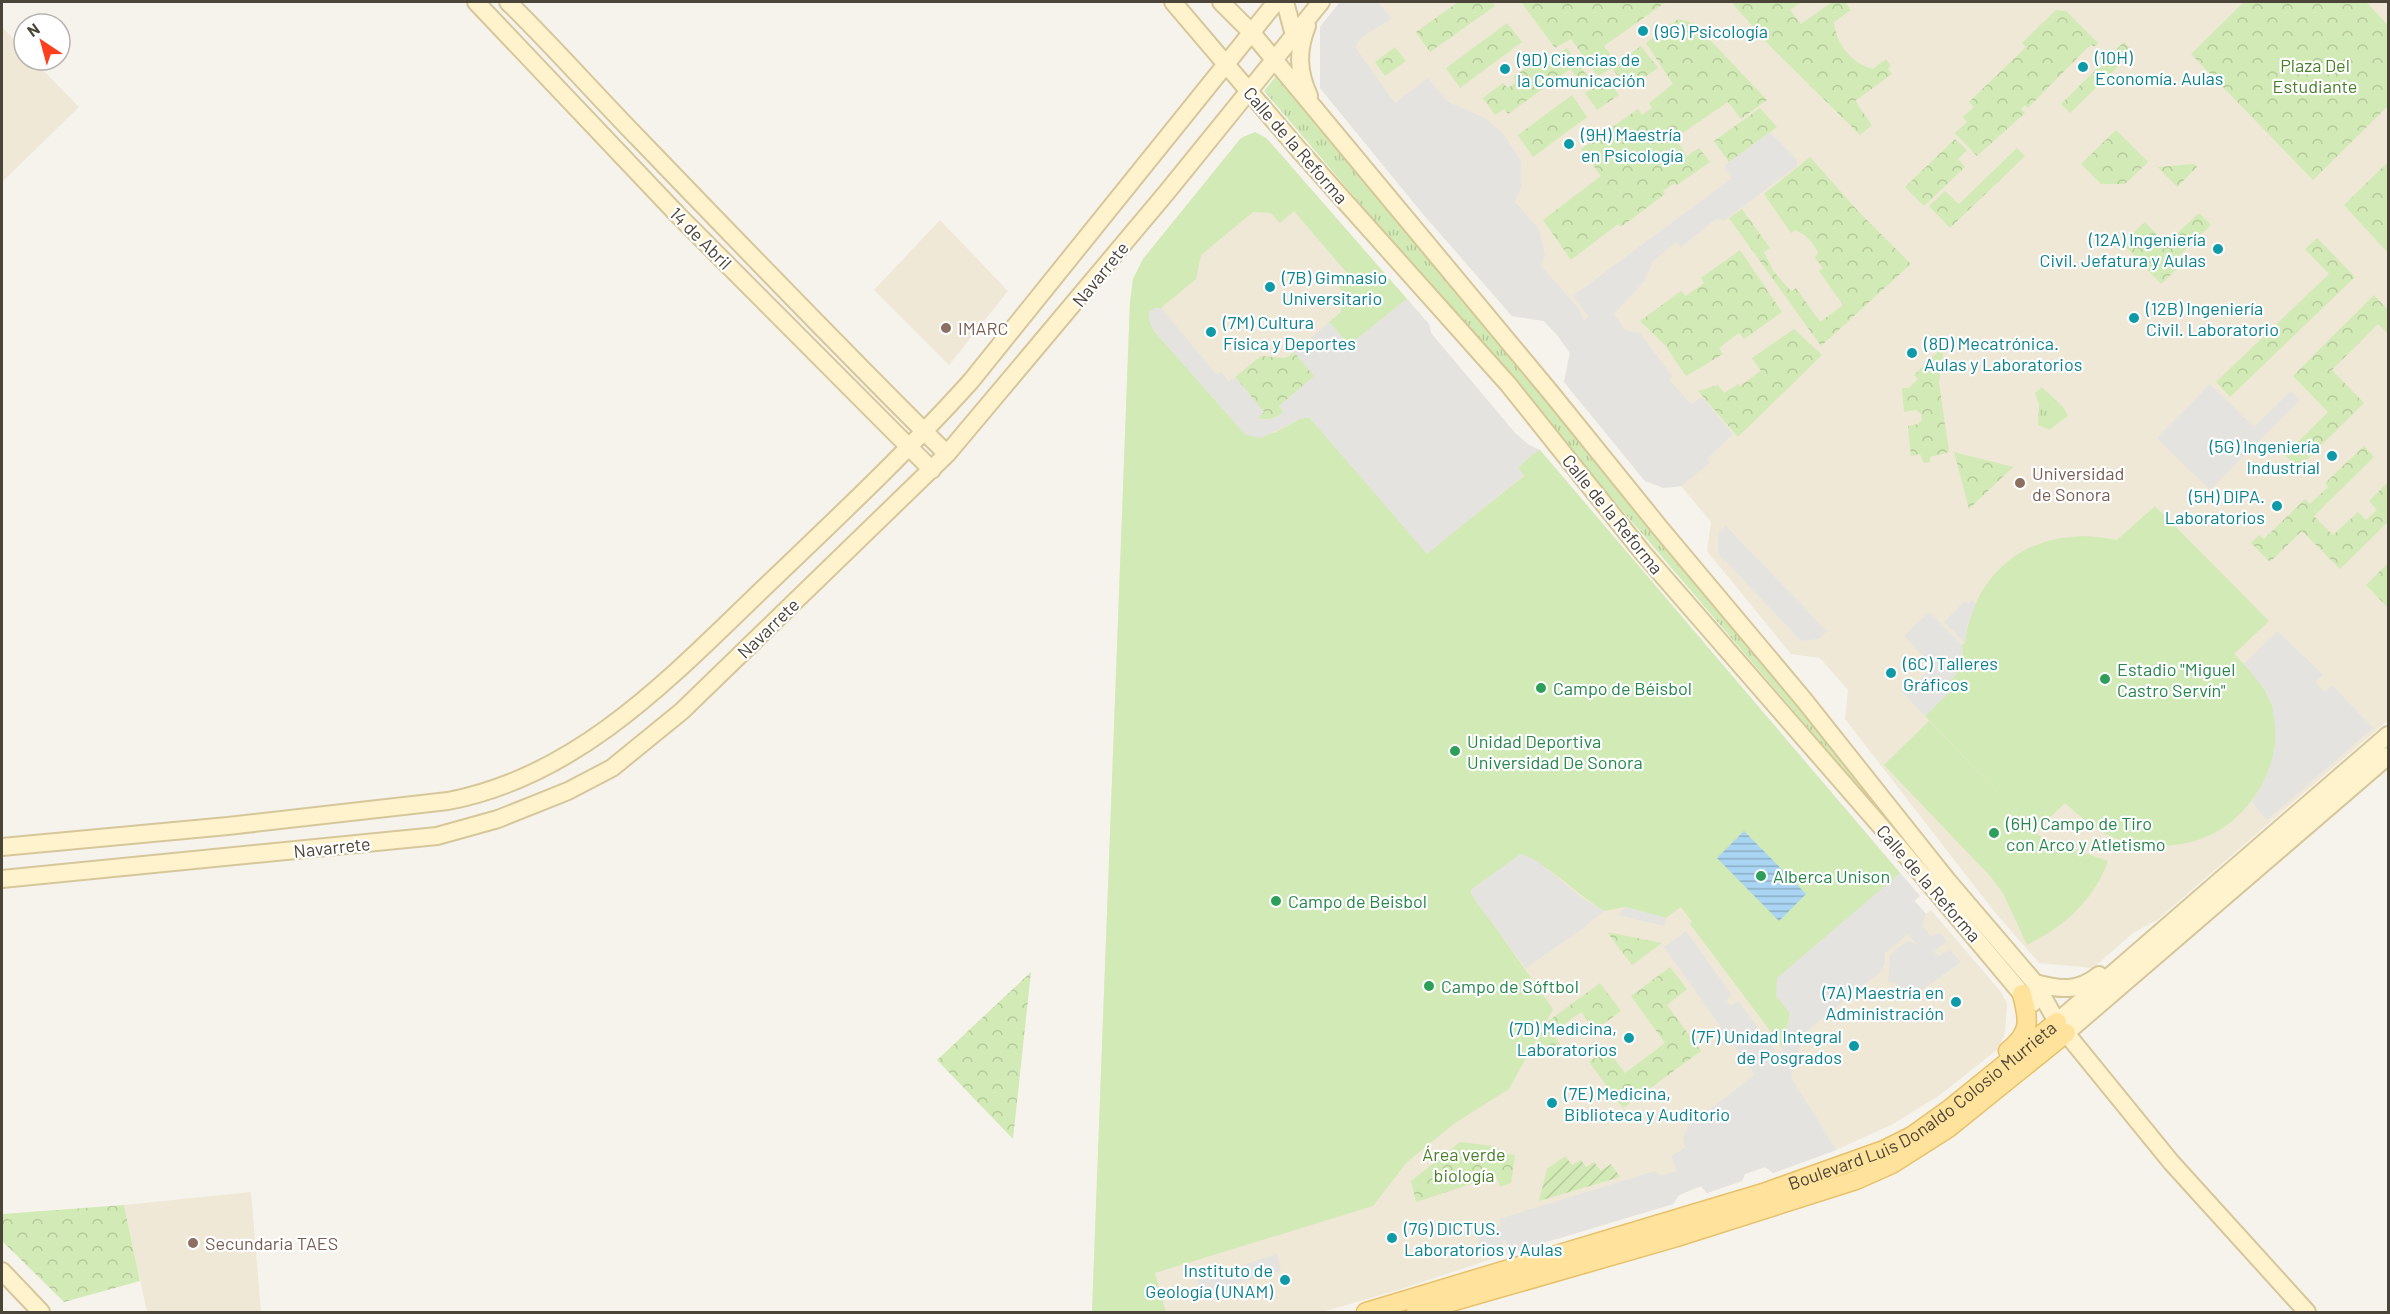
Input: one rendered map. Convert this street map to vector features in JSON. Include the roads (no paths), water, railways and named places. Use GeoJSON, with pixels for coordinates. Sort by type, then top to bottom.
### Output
{"type":"FeatureCollection","features":[{"type":"Feature","properties":{"kind":"main road","name":"14 de Abril"},"geometry":{"type":"LineString","coordinates":[[476,2],[662,197],[932,470]]}},
{"type":"Feature","properties":{"kind":"main road","name":"14 de Abril"},"geometry":{"type":"LineString","coordinates":[[508,2],[556,49],[640,141],[947,454]]}},
{"type":"Feature","properties":{"kind":"main road","name":"Calle de la Reforma"},"geometry":{"type":"LineString","coordinates":[[1173,2],[1249,92],[1508,384],[1643,553],[1897,845],[2029,988]]}},
{"type":"Feature","properties":{"kind":"main road","name":"Calle de la Reforma"},"geometry":{"type":"LineString","coordinates":[[1221,2],[1252,33],[1792,685],[1947,879],[2061,1028],[2204,1200],[2307,1312]]}},
{"type":"Feature","properties":{"kind":"main road","name":"Navarrete"},"geometry":{"type":"LineString","coordinates":[[2,847],[423,805],[476,795],[541,770],[599,735],[659,687],[833,524],[925,432],[971,381],[1276,2]]}},
{"type":"Feature","properties":{"kind":"main road"},"geometry":{"type":"LineString","coordinates":[[1285,2],[1294,35]]}},
{"type":"Feature","properties":{"kind":"main road","name":"Navarrete"},"geometry":{"type":"LineString","coordinates":[[2,879],[437,836],[498,819],[543,803],[612,768],[682,711],[947,454],[1054,329],[1249,92],[1318,4]]}},
{"type":"Feature","properties":{"kind":"main road"},"geometry":{"type":"LineString","coordinates":[[1315,111],[1302,81],[1299,61],[1302,39],[1318,4]]}},
{"type":"Feature","properties":{"kind":"main road","name":"Boulevard Luis Donaldo Colosio Murrieta"},"geometry":{"type":"LineString","coordinates":[[1366,1312],[1766,1192],[1884,1150],[1912,1136],[2061,1028],[2161,931],[2388,735]]}},
{"type":"Feature","properties":{"kind":"main road","name":"Boulevard Luis Donaldo Colosio Murrieta"},"geometry":{"type":"LineString","coordinates":[[1416,1312],[1779,1205],[1856,1180],[1892,1164],[1947,1129],[2061,1028],[2388,756]]}},
{"type":"Feature","properties":{"kind":"main road"},"geometry":{"type":"LineString","coordinates":[[1779,1205],[1802,1190],[1863,1166],[2023,1037],[2029,988],[2065,990],[2087,984],[2135,945],[2161,931]]}},
{"type":"Feature","properties":{"kind":"main road"},"geometry":{"type":"LineString","coordinates":[[2,1271],[41,1312]]}},
{"type":"Feature","properties":{"kind":"water","name":"Alberca Unison"},"geometry":{"type":"Polygon","coordinates":[[[1744,831],[1806,894],[1779,921],[1717,858],[1744,831]]]}},
{"type":"Feature","properties":{"kind":"place","name":"(9G) Psicología"},"geometry":{"type":"Point","coordinates":[1643,31]}},
{"type":"Feature","properties":{"kind":"place","name":"(10H) Economía. Aulas"},"geometry":{"type":"Point","coordinates":[2083,67]}},
{"type":"Feature","properties":{"kind":"place","name":"(9D) Ciencias de la Comunicación"},"geometry":{"type":"Point","coordinates":[1505,69]}},
{"type":"Feature","properties":{"kind":"place","name":"(9H) Maestría en Psicología"},"geometry":{"type":"Point","coordinates":[1569,144]}},
{"type":"Feature","properties":{"kind":"place","name":"(12A) Ingeniería Civil. Jefatura y Aulas"},"geometry":{"type":"Point","coordinates":[2218,249]}},
{"type":"Feature","properties":{"kind":"place","name":"(7B) Gimnasio Universitario"},"geometry":{"type":"Point","coordinates":[1270,287]}},
{"type":"Feature","properties":{"kind":"place","name":"(12B) Ingeniería Civil. Laboratorio"},"geometry":{"type":"Point","coordinates":[2134,318]}},
{"type":"Feature","properties":{"kind":"place","name":"IMARC"},"geometry":{"type":"Point","coordinates":[946,328]}},
{"type":"Feature","properties":{"kind":"place","name":"(7M) Cultura Física y Deportes"},"geometry":{"type":"Point","coordinates":[1211,332]}},
{"type":"Feature","properties":{"kind":"place","name":"(8D) Mecatrónica. Aulas y Laboratorios"},"geometry":{"type":"Point","coordinates":[1912,353]}},
{"type":"Feature","properties":{"kind":"place","name":"(5G) Ingeniería Industrial"},"geometry":{"type":"Point","coordinates":[2332,456]}},
{"type":"Feature","properties":{"kind":"place","name":"Universidad de Sonora"},"geometry":{"type":"Point","coordinates":[2020,483]}},
{"type":"Feature","properties":{"kind":"place","name":"(5H) DIPA. Laboratorios"},"geometry":{"type":"Point","coordinates":[2277,506]}},
{"type":"Feature","properties":{"kind":"place","name":"(6C) Talleres Gráficos"},"geometry":{"type":"Point","coordinates":[1891,673]}},
{"type":"Feature","properties":{"kind":"place","name":"Estadio \"Miguel Castro Servín\""},"geometry":{"type":"Point","coordinates":[2105,679]}},
{"type":"Feature","properties":{"kind":"place","name":"Campo de Béisbol"},"geometry":{"type":"Point","coordinates":[1541,688]}},
{"type":"Feature","properties":{"kind":"place","name":"Unidad Deportiva Universidad De Sonora"},"geometry":{"type":"Point","coordinates":[1455,751]}},
{"type":"Feature","properties":{"kind":"place","name":"(6H) Campo de Tiro con Arco y Atletismo"},"geometry":{"type":"Point","coordinates":[1994,833]}},
{"type":"Feature","properties":{"kind":"place","name":"Alberca Unison"},"geometry":{"type":"Point","coordinates":[1761,876]}},
{"type":"Feature","properties":{"kind":"place","name":"Campo de Beisbol"},"geometry":{"type":"Point","coordinates":[1276,901]}},
{"type":"Feature","properties":{"kind":"place","name":"Campo de Sóftbol"},"geometry":{"type":"Point","coordinates":[1429,986]}},
{"type":"Feature","properties":{"kind":"place","name":"(7A) Maestría en Administración"},"geometry":{"type":"Point","coordinates":[1956,1002]}},
{"type":"Feature","properties":{"kind":"place","name":"(7D) Medicina, Laboratorios"},"geometry":{"type":"Point","coordinates":[1629,1038]}},
{"type":"Feature","properties":{"kind":"place","name":"(7F) Unidad Integral de Posgrados"},"geometry":{"type":"Point","coordinates":[1854,1046]}},
{"type":"Feature","properties":{"kind":"place","name":"(7E) Medicina, Biblioteca y Auditorio"},"geometry":{"type":"Point","coordinates":[1552,1103]}},
{"type":"Feature","properties":{"kind":"place","name":"(7G) DICTUS. Laboratorios y Aulas"},"geometry":{"type":"Point","coordinates":[1392,1238]}},
{"type":"Feature","properties":{"kind":"place","name":"Secundaria TAES"},"geometry":{"type":"Point","coordinates":[193,1243]}},
{"type":"Feature","properties":{"kind":"place","name":"Instituto de Geología (UNAM)"},"geometry":{"type":"Point","coordinates":[1285,1280]}},
{"type":"Feature","properties":{"kind":"park label","name":"Plaza Del Estudiante"},"geometry":{"type":"Point","coordinates":[2315,76]}},
{"type":"Feature","properties":{"kind":"park label","name":"Área verde biología"},"geometry":{"type":"Point","coordinates":[1464,1164]}}]}
